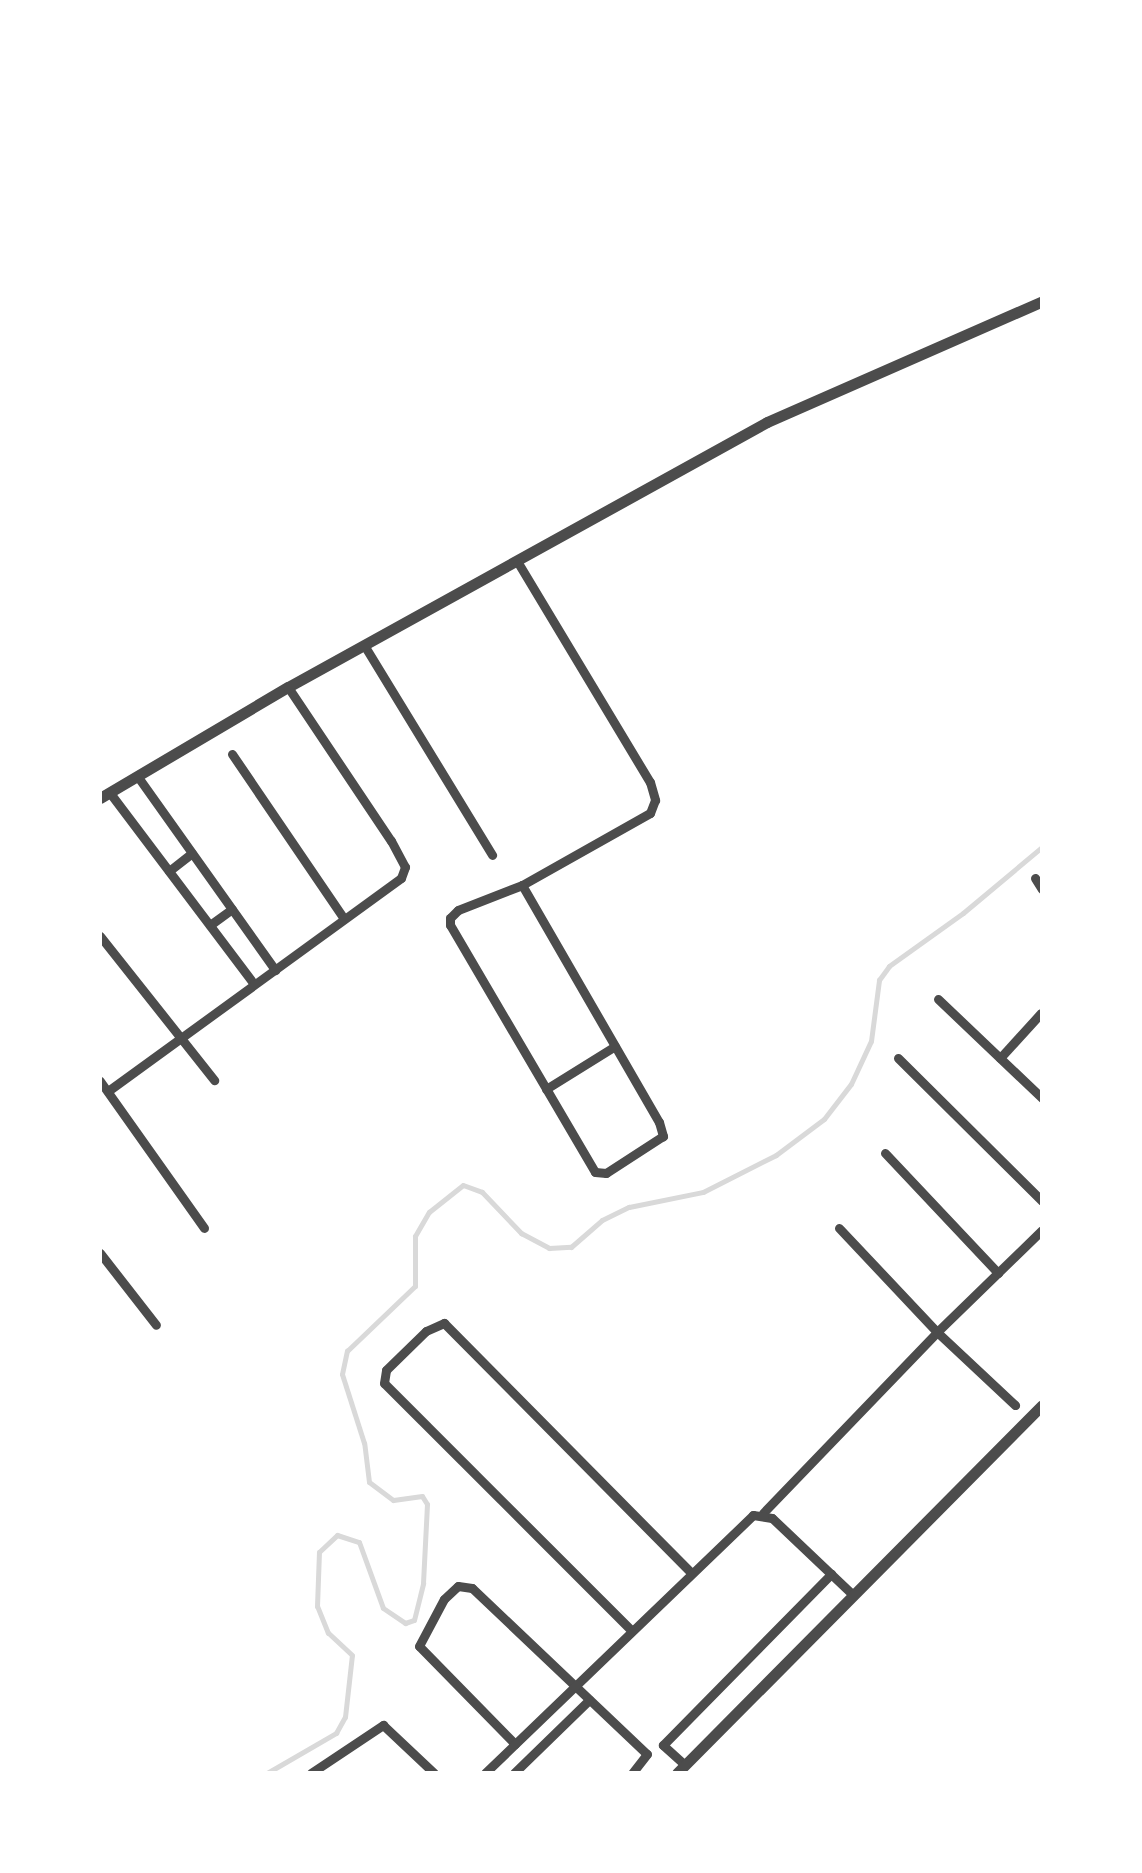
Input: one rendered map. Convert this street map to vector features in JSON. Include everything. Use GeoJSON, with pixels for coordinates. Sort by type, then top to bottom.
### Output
{"type":"FeatureCollection","features":[{"type":"Feature","properties":{"kind":"street"},"geometry":{"type":"LineString","coordinates":[[254,984],[169,870],[105,795],[288,687],[768,422],[1042,300]]}},
{"type":"Feature","properties":{"kind":"street"},"geometry":{"type":"LineString","coordinates":[[517,560],[650,782],[655,800],[650,813],[522,886],[458,910],[450,918],[450,925],[595,1172],[606,1173],[654,1145],[663,1136],[659,1122],[522,886]]}},
{"type":"Feature","properties":{"kind":"street"},"geometry":{"type":"LineString","coordinates":[[364,645],[492,854]]}},
{"type":"Feature","properties":{"kind":"street"},"geometry":{"type":"LineString","coordinates":[[108,1091],[178,1036],[401,878],[405,867],[288,687]]}},
{"type":"Feature","properties":{"kind":"street"},"geometry":{"type":"LineString","coordinates":[[232,754],[344,919]]}},
{"type":"Feature","properties":{"kind":"street"},"geometry":{"type":"LineString","coordinates":[[138,777],[275,970]]}},
{"type":"Feature","properties":{"kind":"street"},"geometry":{"type":"LineString","coordinates":[[169,870],[192,853]]}},
{"type":"Feature","properties":{"kind":"street"},"geometry":{"type":"LineString","coordinates":[[1036,878],[1042,889]]}},
{"type":"Feature","properties":{"kind":"street"},"geometry":{"type":"LineString","coordinates":[[210,925],[232,909]]}},
{"type":"Feature","properties":{"kind":"street"},"geometry":{"type":"LineString","coordinates":[[100,936],[214,1080]]}},
{"type":"Feature","properties":{"kind":"street"},"geometry":{"type":"LineString","coordinates":[[938,999],[1042,1098]]}},
{"type":"Feature","properties":{"kind":"street"},"geometry":{"type":"LineString","coordinates":[[1000,1058],[1041,1013]]}},
{"type":"Feature","properties":{"kind":"street"},"geometry":{"type":"LineString","coordinates":[[546,1089],[615,1046]]}},
{"type":"Feature","properties":{"kind":"street"},"geometry":{"type":"LineString","coordinates":[[898,1058],[1042,1200]]}},
{"type":"Feature","properties":{"kind":"street"},"geometry":{"type":"LineString","coordinates":[[100,1081],[204,1228]]}},
{"type":"Feature","properties":{"kind":"street"},"geometry":{"type":"LineString","coordinates":[[885,1153],[998,1273]]}},
{"type":"Feature","properties":{"kind":"street"},"geometry":{"type":"LineString","coordinates":[[839,1228],[937,1332],[1015,1405]]}},
{"type":"Feature","properties":{"kind":"street"},"geometry":{"type":"LineString","coordinates":[[486,1773],[740,1523],[763,1513],[937,1332],[1042,1230]]}},
{"type":"Feature","properties":{"kind":"street"},"geometry":{"type":"LineString","coordinates":[[100,1253],[156,1326]]}},
{"type":"Feature","properties":{"kind":"street"},"geometry":{"type":"LineString","coordinates":[[631,1630],[384,1383],[386,1370],[426,1331],[444,1323],[690,1572]]}},
{"type":"Feature","properties":{"kind":"street"},"geometry":{"type":"LineString","coordinates":[[832,1574],[663,1745],[681,1769],[1042,1406]]}},
{"type":"Feature","properties":{"kind":"street"},"geometry":{"type":"LineString","coordinates":[[763,1513],[852,1594]]}},
{"type":"Feature","properties":{"kind":"street"},"geometry":{"type":"LineString","coordinates":[[515,1744],[419,1646],[452,1591],[464,1584],[648,1756],[632,1773]]}},
{"type":"Feature","properties":{"kind":"street"},"geometry":{"type":"LineString","coordinates":[[514,1773],[589,1700]]}},
{"type":"Feature","properties":{"kind":"street"},"geometry":{"type":"LineString","coordinates":[[311,1773],[327,1769],[384,1725],[434,1773]]}},
{"type":"Feature","properties":{"kind":"waterway"},"geometry":{"type":"LineString","coordinates":[[267,1773],[336,1733],[345,1717],[352,1655],[328,1633],[317,1606],[319,1552],[337,1535],[359,1542],[383,1608],[405,1623],[414,1620],[423,1583],[427,1504],[422,1496],[393,1500],[369,1482],[364,1443],[342,1374],[347,1351],[415,1286],[415,1236],[429,1212],[463,1185],[482,1192],[521,1233],[549,1248],[571,1247],[602,1220],[629,1207],[703,1192],[776,1155],[824,1119],[851,1084],[871,1041],[879,980],[889,966],[963,913],[1042,847]]}}]}
